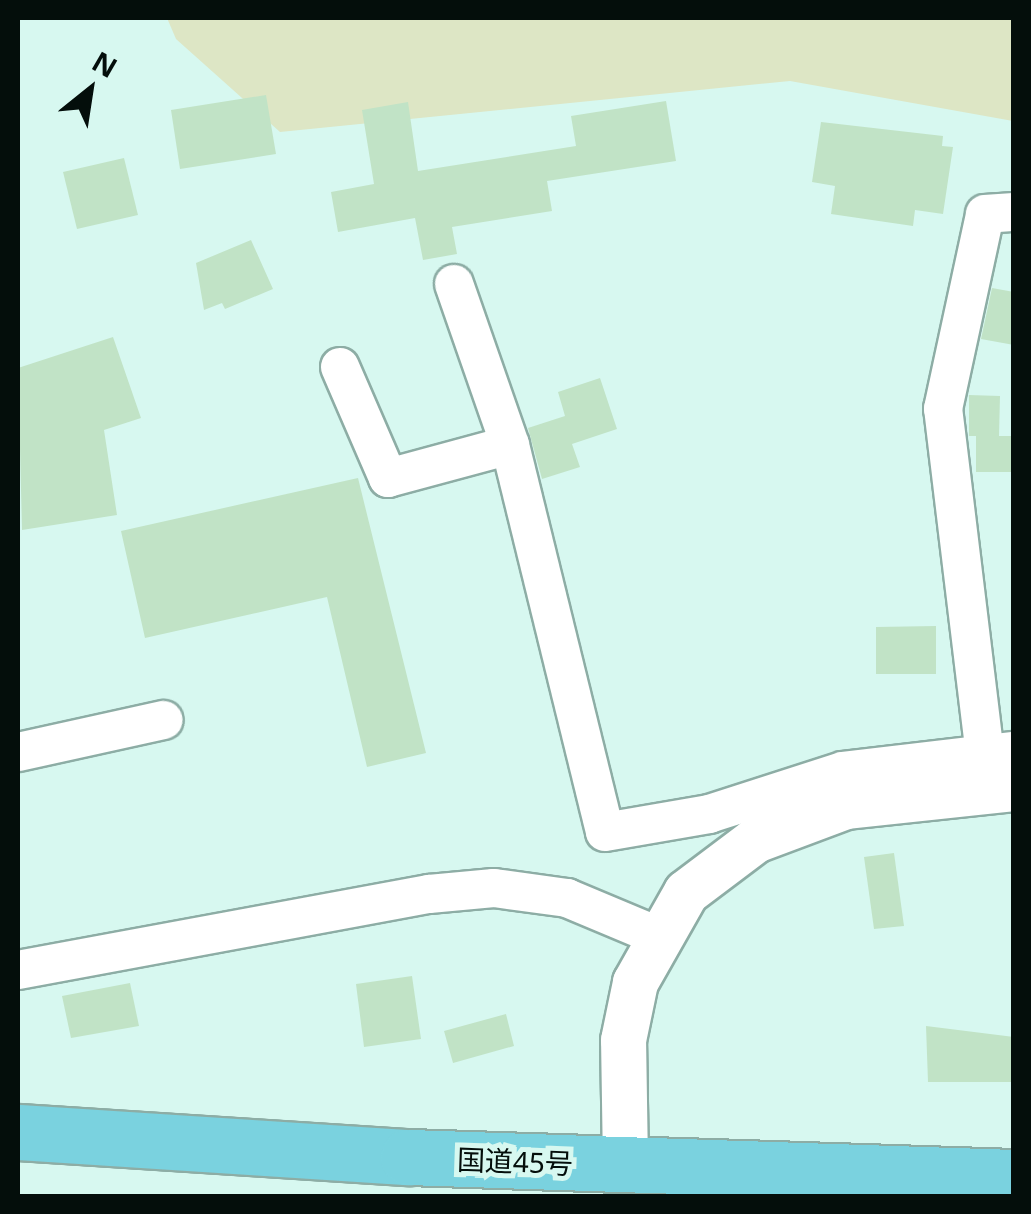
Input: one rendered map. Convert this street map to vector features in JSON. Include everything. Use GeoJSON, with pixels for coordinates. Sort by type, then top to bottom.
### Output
{"type":"FeatureCollection","features":[{"type":"Feature","properties":{"kind":"highway","name":"国道45号"},"geometry":{"type":"LineString","coordinates":[[18,1132],[625,1164],[1014,1177]]}},
{"type":"Feature","properties":{"kind":"street"},"geometry":{"type":"LineString","coordinates":[[1004,765],[943,409],[985,214],[1014,212]]}},
{"type":"Feature","properties":{"kind":"street"},"geometry":{"type":"LineString","coordinates":[[454,284],[510,445],[605,832],[708,814],[843,771],[1004,765]]}},
{"type":"Feature","properties":{"kind":"street"},"geometry":{"type":"LineString","coordinates":[[340,367],[388,478],[510,445]]}},
{"type":"Feature","properties":{"kind":"street"},"geometry":{"type":"LineString","coordinates":[[18,752],[164,720]]}},
{"type":"Feature","properties":{"kind":"street"},"geometry":{"type":"LineString","coordinates":[[625,1164],[623,1040],[634,982],[686,892],[755,840],[846,806],[1004,765]]}},
{"type":"Feature","properties":{"kind":"street"},"geometry":{"type":"LineString","coordinates":[[20,963],[429,894],[494,888],[567,898],[658,936]]}},
{"type":"Feature","properties":{"kind":"green space"},"geometry":{"type":"Polygon","coordinates":[[[167,18],[1013,18],[1013,121],[790,81],[280,132],[176,39],[167,18]]]}},
{"type":"Feature","properties":{"kind":"building"},"geometry":{"type":"Polygon","coordinates":[[[266,95],[276,154],[180,169],[171,110],[266,95]]]}},
{"type":"Feature","properties":{"kind":"building"},"geometry":{"type":"Polygon","coordinates":[[[666,101],[676,161],[547,181],[552,211],[452,227],[457,254],[423,260],[415,218],[338,232],[331,192],[374,184],[362,110],[408,102],[418,171],[576,146],[571,116],[666,101]]]}},
{"type":"Feature","properties":{"kind":"building"},"geometry":{"type":"Polygon","coordinates":[[[821,122],[943,136],[942,146],[953,147],[943,214],[915,210],[913,226],[831,214],[835,186],[812,182],[821,122]]]}},
{"type":"Feature","properties":{"kind":"building"},"geometry":{"type":"Polygon","coordinates":[[[124,158],[138,215],[77,229],[63,172],[124,158]]]}},
{"type":"Feature","properties":{"kind":"building"},"geometry":{"type":"Polygon","coordinates":[[[251,240],[273,289],[225,309],[222,303],[204,310],[196,263],[251,240]]]}},
{"type":"Feature","properties":{"kind":"building"},"geometry":{"type":"Polygon","coordinates":[[[992,288],[1014,292],[1014,345],[981,339],[992,288]]]}},
{"type":"Feature","properties":{"kind":"building"},"geometry":{"type":"Polygon","coordinates":[[[113,337],[141,418],[104,430],[117,515],[22,530],[18,368],[113,337]]]}},
{"type":"Feature","properties":{"kind":"building"},"geometry":{"type":"Polygon","coordinates":[[[600,378],[617,429],[572,444],[580,467],[542,479],[528,428],[565,416],[558,392],[600,378]]]}},
{"type":"Feature","properties":{"kind":"building"},"geometry":{"type":"Polygon","coordinates":[[[969,395],[1000,396],[999,436],[969,436],[969,395]]]}},
{"type":"Feature","properties":{"kind":"building"},"geometry":{"type":"Polygon","coordinates":[[[976,436],[1014,436],[1014,472],[976,472],[976,436]]]}},
{"type":"Feature","properties":{"kind":"building"},"geometry":{"type":"Polygon","coordinates":[[[358,478],[426,753],[367,767],[327,597],[145,638],[121,531],[358,478]]]}},
{"type":"Feature","properties":{"kind":"building"},"geometry":{"type":"Polygon","coordinates":[[[936,626],[936,674],[876,674],[876,627],[936,626]]]}},
{"type":"Feature","properties":{"kind":"building"},"geometry":{"type":"Polygon","coordinates":[[[894,853],[904,926],[874,929],[864,857],[894,853]]]}},
{"type":"Feature","properties":{"kind":"building"},"geometry":{"type":"Polygon","coordinates":[[[412,976],[421,1039],[364,1047],[356,984],[412,976]]]}},
{"type":"Feature","properties":{"kind":"building"},"geometry":{"type":"Polygon","coordinates":[[[130,983],[139,1026],[71,1038],[62,996],[130,983]]]}},
{"type":"Feature","properties":{"kind":"building"},"geometry":{"type":"Polygon","coordinates":[[[506,1014],[514,1046],[453,1063],[444,1031],[506,1014]]]}},
{"type":"Feature","properties":{"kind":"building"},"geometry":{"type":"Polygon","coordinates":[[[926,1026],[1014,1037],[1014,1082],[928,1082],[926,1026]]]}}]}
